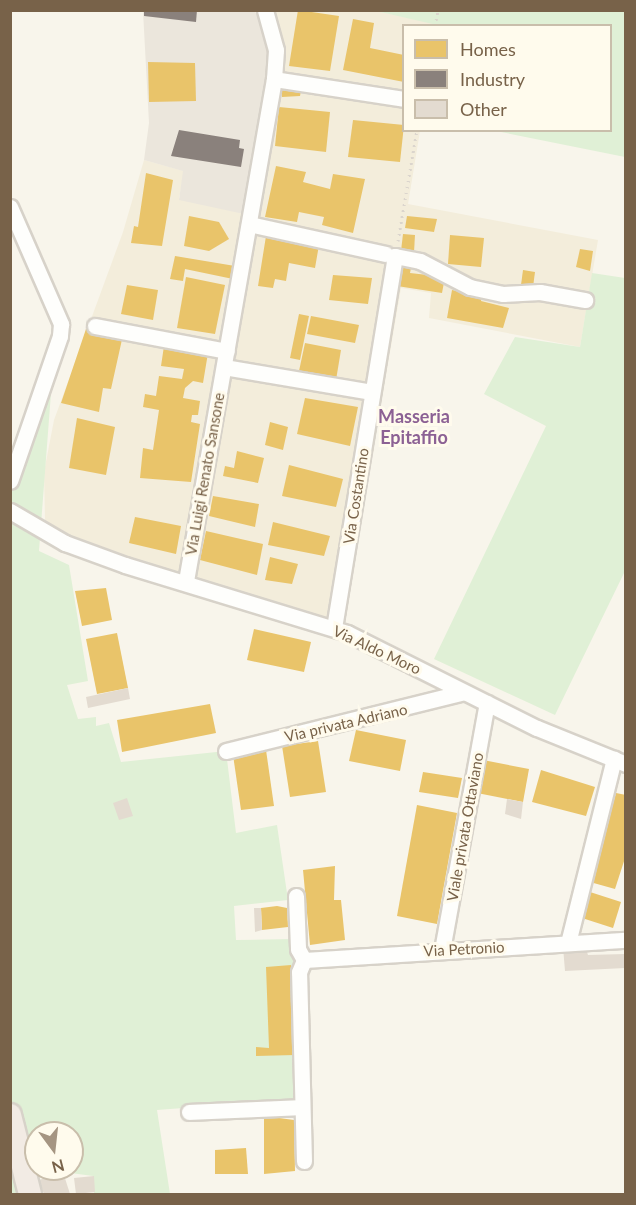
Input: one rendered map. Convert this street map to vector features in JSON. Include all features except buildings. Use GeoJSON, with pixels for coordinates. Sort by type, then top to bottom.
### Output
{"type":"FeatureCollection","features":[{"type":"Feature","properties":{"kind":"highway"},"geometry":{"type":"LineString","coordinates":[[10,1115],[30,1194]]}},
{"type":"Feature","properties":{"kind":"street","name":"Via Luigi Renato Sansone"},"geometry":{"type":"LineString","coordinates":[[186,581],[274,79],[276,50],[265,10]]}},
{"type":"Feature","properties":{"kind":"street"},"geometry":{"type":"LineString","coordinates":[[274,79],[402,99]]}},
{"type":"Feature","properties":{"kind":"street"},"geometry":{"type":"LineString","coordinates":[[10,207],[61,324],[60,336],[10,481]]}},
{"type":"Feature","properties":{"kind":"street"},"geometry":{"type":"LineString","coordinates":[[249,224],[420,261],[470,286],[503,294],[540,292],[585,300]]}},
{"type":"Feature","properties":{"kind":"street","name":"Via Costantino"},"geometry":{"type":"LineString","coordinates":[[334,628],[390,256]]}},
{"type":"Feature","properties":{"kind":"street"},"geometry":{"type":"LineString","coordinates":[[95,326],[227,351]]}},
{"type":"Feature","properties":{"kind":"street"},"geometry":{"type":"LineString","coordinates":[[224,367],[366,391]]}},
{"type":"Feature","properties":{"kind":"street","name":"Via Aldo Moro"},"geometry":{"type":"LineString","coordinates":[[10,511],[51,535],[125,565],[186,581],[334,628],[487,703],[620,762]]}},
{"type":"Feature","properties":{"kind":"street","name":"Via privata Adriano"},"geometry":{"type":"LineString","coordinates":[[226,750],[464,692]]}},
{"type":"Feature","properties":{"kind":"street","name":"Viale privata Ottaviano"},"geometry":{"type":"LineString","coordinates":[[442,950],[487,703]]}},
{"type":"Feature","properties":{"kind":"street"},"geometry":{"type":"LineString","coordinates":[[568,943],[620,762]]}},
{"type":"Feature","properties":{"kind":"street"},"geometry":{"type":"LineString","coordinates":[[296,896],[298,949],[304,960],[299,972],[304,1161]]}},
{"type":"Feature","properties":{"kind":"street","name":"Via Petronio"},"geometry":{"type":"LineString","coordinates":[[304,960],[626,939]]}},
{"type":"Feature","properties":{"kind":"street"},"geometry":{"type":"LineString","coordinates":[[189,1112],[302,1107]]}},
{"type":"Feature","properties":{"kind":"path"},"geometry":{"type":"LineString","coordinates":[[390,256],[417,132]]}},
{"type":"Feature","properties":{"kind":"shaded area"},"geometry":{"type":"Polygon","coordinates":[[[143,11],[255,11],[273,50],[244,214],[179,200],[183,171],[144,160],[149,123],[143,11]]]}},
{"type":"Feature","properties":{"kind":"shaded area"},"geometry":{"type":"Polygon","coordinates":[[[255,11],[376,11],[437,24],[402,24],[402,132],[420,132],[408,204],[598,240],[580,347],[429,318],[431,293],[401,288],[343,625],[127,559],[57,532],[45,520],[44,472],[54,420],[123,232],[144,160],[184,171],[179,199],[273,50],[255,11]]]}},
{"type":"Feature","properties":{"kind":"green space"},"geometry":{"type":"Polygon","coordinates":[[[376,11],[625,11],[625,157],[501,132],[612,132],[612,24],[433,24],[376,11]]]}},
{"type":"Feature","properties":{"kind":"green space"},"geometry":{"type":"Polygon","coordinates":[[[592,273],[625,278],[625,571],[555,715],[434,659],[546,426],[484,394],[515,337],[580,347],[592,273]]]}},
{"type":"Feature","properties":{"kind":"green space"},"geometry":{"type":"Polygon","coordinates":[[[52,380],[39,551],[69,565],[88,681],[67,685],[78,719],[96,717],[96,726],[109,723],[121,762],[226,751],[236,833],[277,825],[288,900],[234,906],[236,940],[292,939],[302,1099],[157,1110],[170,1194],[94,1194],[93,1176],[84,1175],[84,1121],[24,1121],[24,1181],[37,1181],[36,1194],[11,1194],[10,484],[52,380]]]}},
{"type":"Feature","properties":{"kind":"district","name":"Masseria Epitaffio"},"geometry":{"type":"Point","coordinates":[414,427]}}]}
